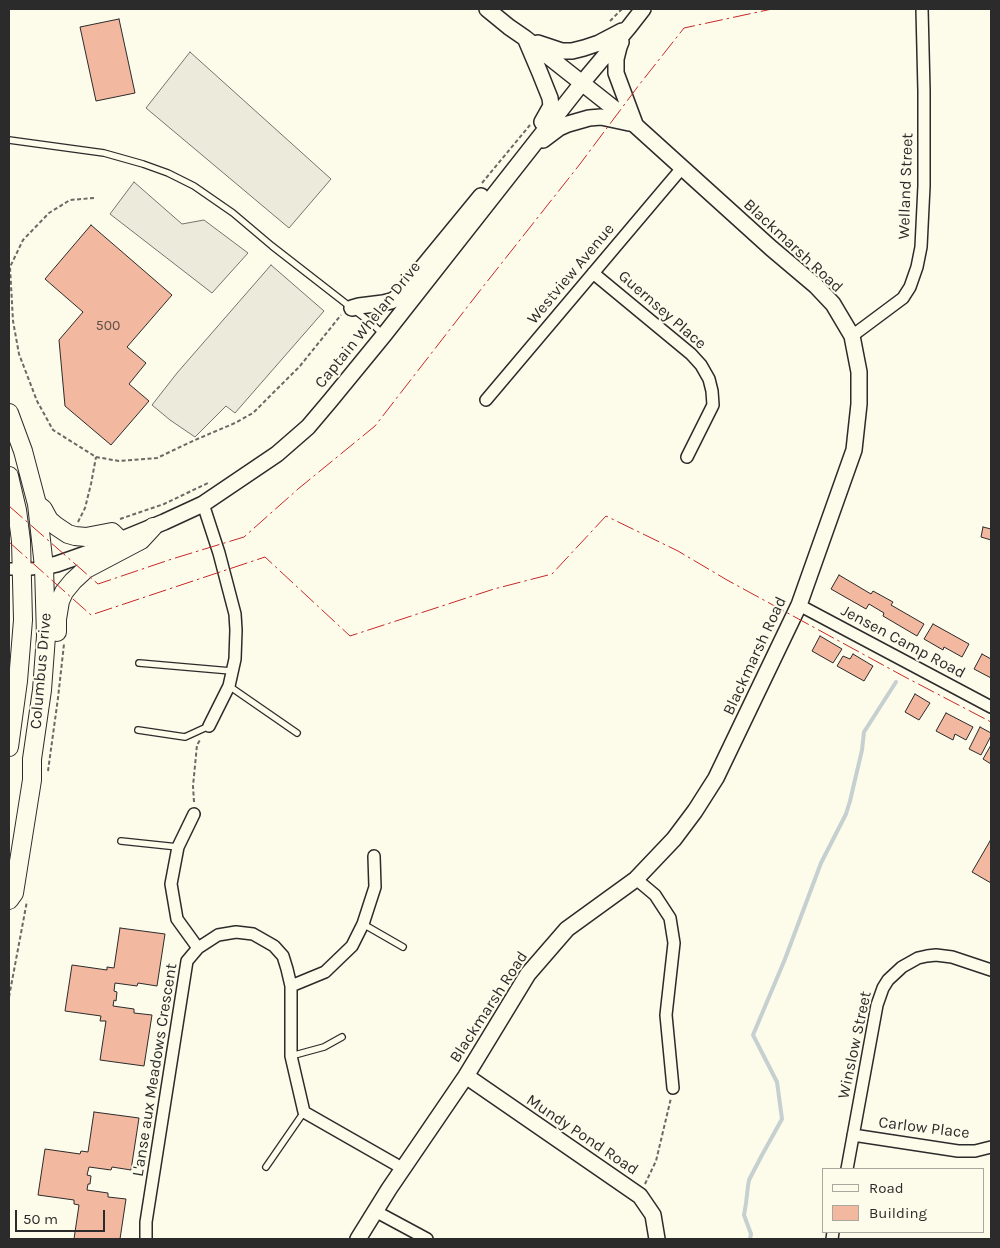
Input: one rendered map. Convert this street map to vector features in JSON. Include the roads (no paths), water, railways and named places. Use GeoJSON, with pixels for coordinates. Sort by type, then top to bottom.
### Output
{"type":"FeatureCollection","features":[{"type":"Feature","properties":{"kind":"main road","name":"Columbus Drive"},"geometry":{"type":"LineString","coordinates":[[9,413],[23,451],[37,504],[44,567],[46,636],[42,690],[32,759],[32,780],[25,831],[14,893],[9,900]]}},
{"type":"Feature","properties":{"kind":"main road","name":"Columbus Drive"},"geometry":{"type":"LineString","coordinates":[[9,476],[17,510],[21,541],[16,569],[23,620],[22,647],[9,747]]}},
{"type":"Feature","properties":{"kind":"main road"},"geometry":{"type":"LineString","coordinates":[[37,504],[43,509],[49,520],[68,534],[86,537],[112,532],[120,540]]}},
{"type":"Feature","properties":{"kind":"main road"},"geometry":{"type":"LineString","coordinates":[[42,690],[54,675],[58,608],[64,592],[79,574],[141,540],[153,527]]}},
{"type":"Feature","properties":{"kind":"street"},"geometry":{"type":"LineString","coordinates":[[487,9],[525,38],[562,51],[572,51],[599,43],[629,27]]}},
{"type":"Feature","properties":{"kind":"street","name":"Captain Whelan Drive"},"geometry":{"type":"LineString","coordinates":[[44,567],[57,564],[153,527],[203,504],[277,454],[308,427],[384,335],[526,153],[643,9]]}},
{"type":"Feature","properties":{"kind":"street","name":"Welland Street"},"geometry":{"type":"LineString","coordinates":[[852,336],[903,298],[910,287],[917,267],[921,247],[924,186],[922,9]]}},
{"type":"Feature","properties":{"kind":"street"},"geometry":{"type":"LineString","coordinates":[[629,27],[618,47],[615,66],[635,125]]}},
{"type":"Feature","properties":{"kind":"street"},"geometry":{"type":"LineString","coordinates":[[525,38],[543,79],[551,106],[526,153]]}},
{"type":"Feature","properties":{"kind":"street","name":"Blackmarsh Road"},"geometry":{"type":"LineString","coordinates":[[358,1239],[402,1168],[466,1076],[534,966],[567,929],[636,879],[674,840],[716,778],[799,605],[854,450],[859,404],[859,372],[852,336],[833,304],[816,286],[771,248],[635,125],[525,38]]}},
{"type":"Feature","properties":{"kind":"street"},"geometry":{"type":"LineString","coordinates":[[526,153],[559,128],[576,121],[601,117],[635,125]]}},
{"type":"Feature","properties":{"kind":"street","name":"Westview Avenue"},"geometry":{"type":"LineString","coordinates":[[486,400],[682,168]]}},
{"type":"Feature","properties":{"kind":"street"},"geometry":{"type":"LineString","coordinates":[[350,307],[382,304],[395,299],[484,193],[499,190]]}},
{"type":"Feature","properties":{"kind":"street","name":"Guernsey Place"},"geometry":{"type":"LineString","coordinates":[[593,273],[691,354],[709,379],[713,405],[687,457]]}},
{"type":"Feature","properties":{"kind":"street"},"geometry":{"type":"LineString","coordinates":[[203,504],[235,614],[236,645],[229,686],[209,726]]}},
{"type":"Feature","properties":{"kind":"street"},"geometry":{"type":"LineString","coordinates":[[16,569],[44,567]]}},
{"type":"Feature","properties":{"kind":"street","name":"Jensen Camp Road"},"geometry":{"type":"LineString","coordinates":[[799,605],[991,707]]}},
{"type":"Feature","properties":{"kind":"street"},"geometry":{"type":"LineString","coordinates":[[194,814],[178,847],[171,884],[177,919],[198,948]]}},
{"type":"Feature","properties":{"kind":"street"},"geometry":{"type":"LineString","coordinates":[[291,986],[325,972],[352,946],[363,924],[375,887],[374,856]]}},
{"type":"Feature","properties":{"kind":"street"},"geometry":{"type":"LineString","coordinates":[[636,879],[655,895],[670,918],[674,943],[666,1015],[673,1088]]}},
{"type":"Feature","properties":{"kind":"street","name":"L'anse aux Meadows Crescent"},"geometry":{"type":"LineString","coordinates":[[146,1239],[146,1222],[187,961],[198,948],[218,935],[236,932],[253,934],[274,946],[283,956],[291,986],[291,1056],[304,1112]]}},
{"type":"Feature","properties":{"kind":"street","name":"Winslow Street"},"geometry":{"type":"LineString","coordinates":[[847,1168],[877,1005],[888,980],[910,962],[936,955],[952,957],[991,970]]}},
{"type":"Feature","properties":{"kind":"street","name":"Mundy Pond Road"},"geometry":{"type":"LineString","coordinates":[[466,1076],[640,1196],[653,1215],[657,1239]]}},
{"type":"Feature","properties":{"kind":"street"},"geometry":{"type":"LineString","coordinates":[[304,1112],[402,1168]]}},
{"type":"Feature","properties":{"kind":"street","name":"Carlow Place"},"geometry":{"type":"LineString","coordinates":[[853,1135],[958,1151],[975,1151],[991,1147]]}},
{"type":"Feature","properties":{"kind":"street"},"geometry":{"type":"LineString","coordinates":[[375,1210],[427,1239]]}},
{"type":"Feature","properties":{"kind":"lane"},"geometry":{"type":"LineString","coordinates":[[9,140],[104,153],[143,164],[194,186],[233,213],[372,323],[384,335]]}},
{"type":"Feature","properties":{"kind":"lane"},"geometry":{"type":"LineString","coordinates":[[139,662],[231,672]]}},
{"type":"Feature","properties":{"kind":"lane"},"geometry":{"type":"LineString","coordinates":[[229,686],[297,733]]}},
{"type":"Feature","properties":{"kind":"lane"},"geometry":{"type":"LineString","coordinates":[[138,730],[185,737],[209,726]]}},
{"type":"Feature","properties":{"kind":"lane"},"geometry":{"type":"LineString","coordinates":[[121,841],[178,847]]}},
{"type":"Feature","properties":{"kind":"lane"},"geometry":{"type":"LineString","coordinates":[[363,924],[403,947]]}},
{"type":"Feature","properties":{"kind":"lane"},"geometry":{"type":"LineString","coordinates":[[291,1056],[324,1047],[342,1038]]}},
{"type":"Feature","properties":{"kind":"lane"},"geometry":{"type":"LineString","coordinates":[[266,1167],[304,1112]]}},
{"type":"Feature","properties":{"kind":"waterway"},"geometry":{"type":"LineString","coordinates":[[750,1239],[751,1234],[744,1215],[749,1180],[782,1119],[777,1082],[753,1035],[785,959],[821,863],[846,814],[862,750],[864,732],[896,682]]}}]}
